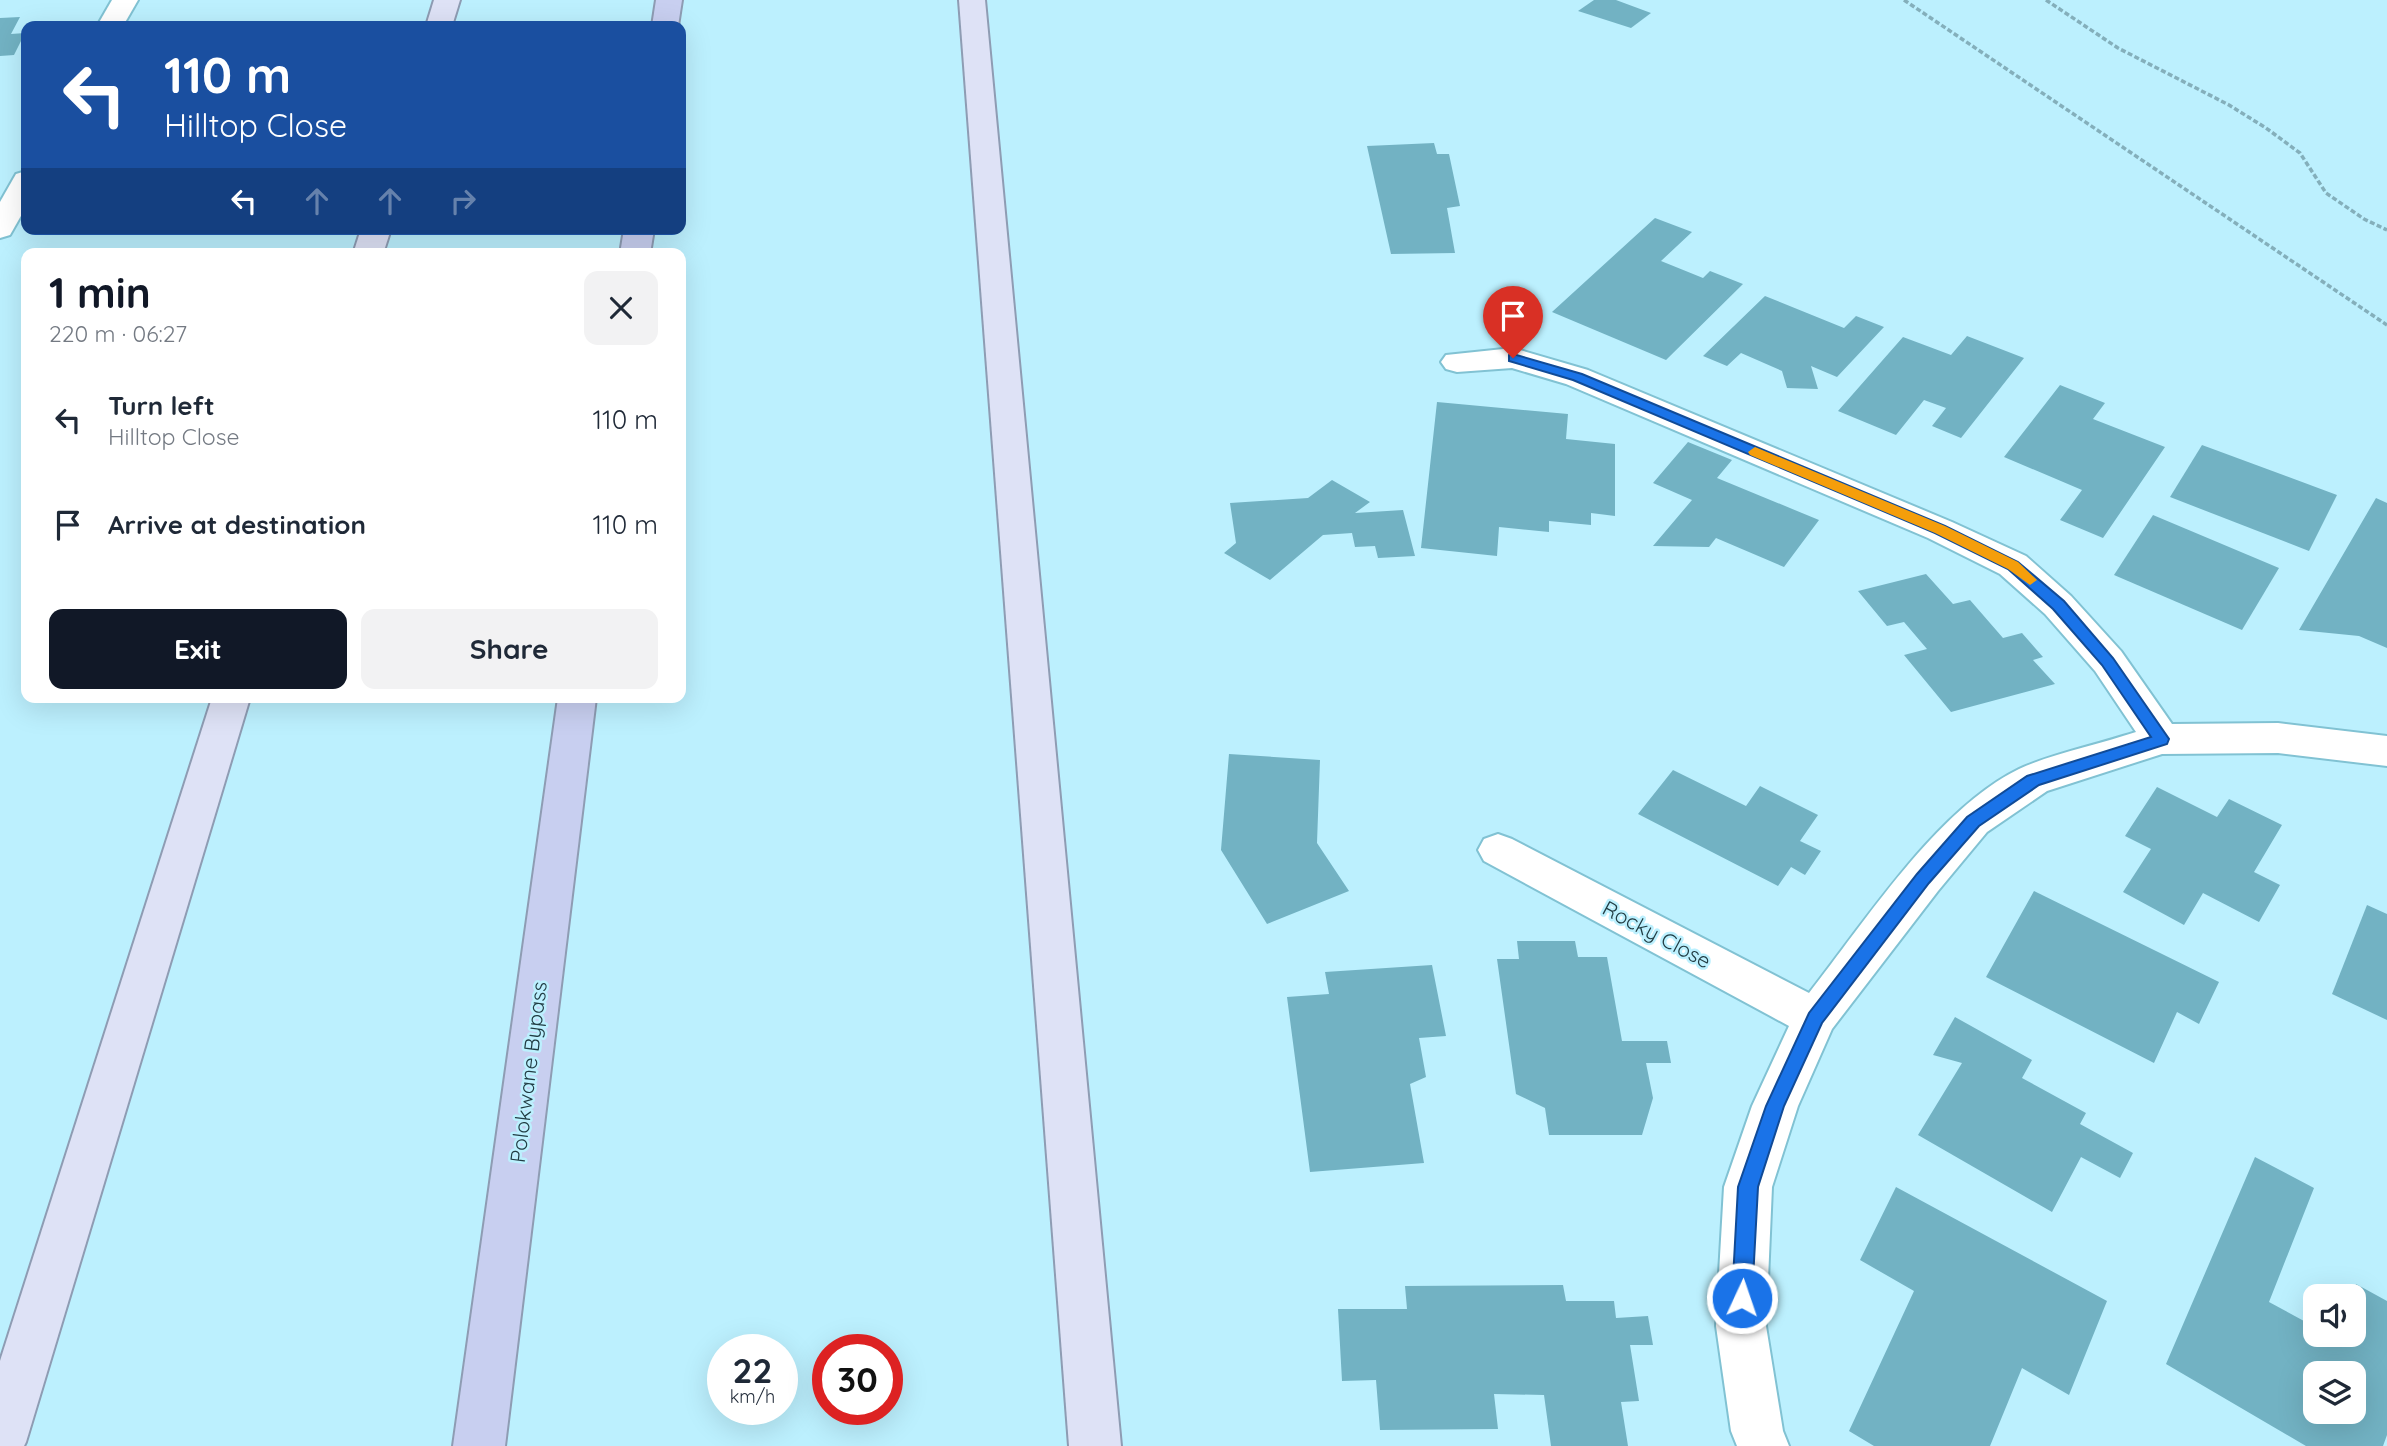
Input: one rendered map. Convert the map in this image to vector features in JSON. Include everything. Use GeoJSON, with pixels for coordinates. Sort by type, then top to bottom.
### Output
{"type":"FeatureCollection","features":[{"type":"Feature","properties":{"kind":"highway"},"geometry":{"type":"LineString","coordinates":[[666,21],[668,0]]}},
{"type":"Feature","properties":{"kind":"highway","name":"Polokwane Bypass"},"geometry":{"type":"LineString","coordinates":[[479,1446],[576,703]]}},
{"type":"Feature","properties":{"kind":"main road"},"geometry":{"type":"LineString","coordinates":[[441,21],[447,0]]}},
{"type":"Feature","properties":{"kind":"main road"},"geometry":{"type":"LineString","coordinates":[[972,0],[1095,1446]]}},
{"type":"Feature","properties":{"kind":"main road"},"geometry":{"type":"LineString","coordinates":[[0,1442],[229,703]]}},
{"type":"Feature","properties":{"kind":"street"},"geometry":{"type":"LineString","coordinates":[[113,21],[125,0]]}},
{"type":"Feature","properties":{"kind":"street"},"geometry":{"type":"LineString","coordinates":[[0,229],[21,189]]}},
{"type":"Feature","properties":{"kind":"street"},"geometry":{"type":"LineString","coordinates":[[1457,362],[1513,358],[1577,377],[1940,530],[2013,565],[2058,605],[2108,662],[2161,739]]}},
{"type":"Feature","properties":{"kind":"street"},"geometry":{"type":"LineString","coordinates":[[1763,1446],[1757,1431],[1741,1326],[1748,1187],[1775,1106],[1815,1018],[1923,878],[1973,821],[2033,780],[2161,739],[2278,738],[2387,751]]}},
{"type":"Feature","properties":{"kind":"street","name":"Rocky Close"},"geometry":{"type":"LineString","coordinates":[[1498,850],[1815,1018]]}},
{"type":"Feature","properties":{"kind":"path"},"geometry":{"type":"LineString","coordinates":[[1903,0],[2387,325]]}},
{"type":"Feature","properties":{"kind":"path"},"geometry":{"type":"LineString","coordinates":[[2046,0],[2118,48],[2229,105],[2266,128],[2300,153],[2326,193],[2364,219],[2387,230]]}},
{"type":"Feature","properties":{"kind":"building"},"geometry":{"type":"Polygon","coordinates":[[[1594,0],[1616,0],[1651,13],[1631,28],[1578,11],[1594,0]]]}},
{"type":"Feature","properties":{"kind":"building"},"geometry":{"type":"Polygon","coordinates":[[[20,17],[11,34],[21,33],[21,41],[14,55],[0,56],[0,18],[20,17]]]}},
{"type":"Feature","properties":{"kind":"building"},"geometry":{"type":"Polygon","coordinates":[[[1434,143],[1437,154],[1449,154],[1460,206],[1447,208],[1455,253],[1391,254],[1367,146],[1434,143]]]}},
{"type":"Feature","properties":{"kind":"building"},"geometry":{"type":"Polygon","coordinates":[[[1655,218],[1692,232],[1661,261],[1703,278],[1710,271],[1743,284],[1666,360],[1552,312],[1655,218]]]}},
{"type":"Feature","properties":{"kind":"building"},"geometry":{"type":"Polygon","coordinates":[[[1765,296],[1844,328],[1856,316],[1884,327],[1837,377],[1811,366],[1818,389],[1787,388],[1782,371],[1741,353],[1727,366],[1703,356],[1765,296]]]}},
{"type":"Feature","properties":{"kind":"building"},"geometry":{"type":"Polygon","coordinates":[[[1967,336],[2024,358],[1961,438],[1932,426],[1946,408],[1924,400],[1896,435],[1838,411],[1903,337],[1951,355],[1967,336]]]}},
{"type":"Feature","properties":{"kind":"building"},"geometry":{"type":"Polygon","coordinates":[[[2060,385],[2105,403],[2093,419],[2165,447],[2103,538],[2060,520],[2082,490],[2004,457],[2060,385]]]}},
{"type":"Feature","properties":{"kind":"building"},"geometry":{"type":"Polygon","coordinates":[[[1437,402],[1568,414],[1566,439],[1615,444],[1615,516],[1591,513],[1591,525],[1549,521],[1549,532],[1499,527],[1497,556],[1421,548],[1437,402]]]}},
{"type":"Feature","properties":{"kind":"building"},"geometry":{"type":"Polygon","coordinates":[[[1688,442],[1732,460],[1717,478],[1819,520],[1784,567],[1716,538],[1709,547],[1653,546],[1692,500],[1653,483],[1688,442]]]}},
{"type":"Feature","properties":{"kind":"building"},"geometry":{"type":"Polygon","coordinates":[[[2202,445],[2337,495],[2309,551],[2170,497],[2202,445]]]}},
{"type":"Feature","properties":{"kind":"building"},"geometry":{"type":"Polygon","coordinates":[[[1332,480],[1370,502],[1355,513],[1403,510],[1415,556],[1378,558],[1375,546],[1355,547],[1352,533],[1323,535],[1270,580],[1224,553],[1236,543],[1230,503],[1308,498],[1332,480]]]}},
{"type":"Feature","properties":{"kind":"building"},"geometry":{"type":"Polygon","coordinates":[[[2376,498],[2387,503],[2387,648],[2359,636],[2299,630],[2376,498]]]}},
{"type":"Feature","properties":{"kind":"building"},"geometry":{"type":"Polygon","coordinates":[[[2153,515],[2279,568],[2242,630],[2114,575],[2153,515]]]}},
{"type":"Feature","properties":{"kind":"building"},"geometry":{"type":"Polygon","coordinates":[[[1926,574],[1953,604],[1970,600],[2003,638],[2022,633],[2043,657],[2033,660],[2055,684],[1951,712],[1904,655],[1927,649],[1904,622],[1887,626],[1858,591],[1926,574]]]}},
{"type":"Feature","properties":{"kind":"building"},"geometry":{"type":"Polygon","coordinates":[[[1229,754],[1320,760],[1317,843],[1349,891],[1267,924],[1221,850],[1229,754]]]}},
{"type":"Feature","properties":{"kind":"building"},"geometry":{"type":"Polygon","coordinates":[[[1673,770],[1746,806],[1760,786],[1818,815],[1800,841],[1821,851],[1805,875],[1791,867],[1778,886],[1638,814],[1673,770]]]}},
{"type":"Feature","properties":{"kind":"building"},"geometry":{"type":"Polygon","coordinates":[[[2157,787],[2217,817],[2229,799],[2282,825],[2254,872],[2280,885],[2259,922],[2203,893],[2184,925],[2123,892],[2151,849],[2125,836],[2157,787]]]}},
{"type":"Feature","properties":{"kind":"building"},"geometry":{"type":"Polygon","coordinates":[[[2034,891],[2219,982],[2199,1024],[2177,1012],[2154,1063],[1986,977],[2034,891]]]}},
{"type":"Feature","properties":{"kind":"building"},"geometry":{"type":"Polygon","coordinates":[[[2367,905],[2387,914],[2387,1020],[2332,994],[2367,905]]]}},
{"type":"Feature","properties":{"kind":"building"},"geometry":{"type":"Polygon","coordinates":[[[1517,941],[1575,941],[1578,957],[1607,957],[1622,1041],[1667,1041],[1671,1063],[1646,1063],[1653,1098],[1642,1135],[1549,1135],[1545,1108],[1516,1094],[1497,959],[1519,959],[1517,941]]]}},
{"type":"Feature","properties":{"kind":"building"},"geometry":{"type":"Polygon","coordinates":[[[1432,965],[1446,1036],[1419,1038],[1426,1077],[1410,1084],[1424,1163],[1310,1172],[1287,997],[1329,994],[1325,972],[1432,965]]]}},
{"type":"Feature","properties":{"kind":"building"},"geometry":{"type":"Polygon","coordinates":[[[1955,1017],[2032,1060],[2022,1078],[2086,1113],[2080,1124],[2133,1153],[2120,1178],[2081,1157],[2052,1212],[1918,1135],[1962,1063],[1933,1055],[1955,1017]]]}},
{"type":"Feature","properties":{"kind":"building"},"geometry":{"type":"Polygon","coordinates":[[[2255,1157],[2314,1188],[2269,1302],[2303,1320],[2303,1347],[2366,1347],[2366,1289],[2387,1301],[2387,1435],[2383,1446],[2306,1446],[2166,1364],[2255,1157]]]}},
{"type":"Feature","properties":{"kind":"building"},"geometry":{"type":"Polygon","coordinates":[[[1896,1187],[2107,1301],[2069,1395],[2022,1368],[1990,1446],[1874,1446],[1849,1431],[1914,1291],[1860,1260],[1896,1187]]]}},
{"type":"Feature","properties":{"kind":"building"},"geometry":{"type":"Polygon","coordinates":[[[1563,1285],[1566,1301],[1614,1301],[1616,1318],[1648,1316],[1653,1345],[1630,1345],[1639,1401],[1621,1402],[1628,1446],[1551,1446],[1544,1395],[1494,1394],[1498,1429],[1380,1430],[1376,1380],[1342,1381],[1338,1309],[1407,1309],[1405,1286],[1563,1285]]]}},
{"type":"Feature","properties":{"kind":"slow traffic"},"geometry":{"type":"LineString","coordinates":[[1755,452],[1940,530],[2013,565],[2030,580]]}},
{"type":"Feature","properties":{"kind":"route"},"geometry":{"type":"LineString","coordinates":[[1513,358],[1577,377],[1940,530],[2013,565],[2058,605],[2108,662],[2161,739],[2033,780],[1973,821],[1923,878],[1815,1018],[1775,1106],[1748,1187],[1742,1298]]}}]}
